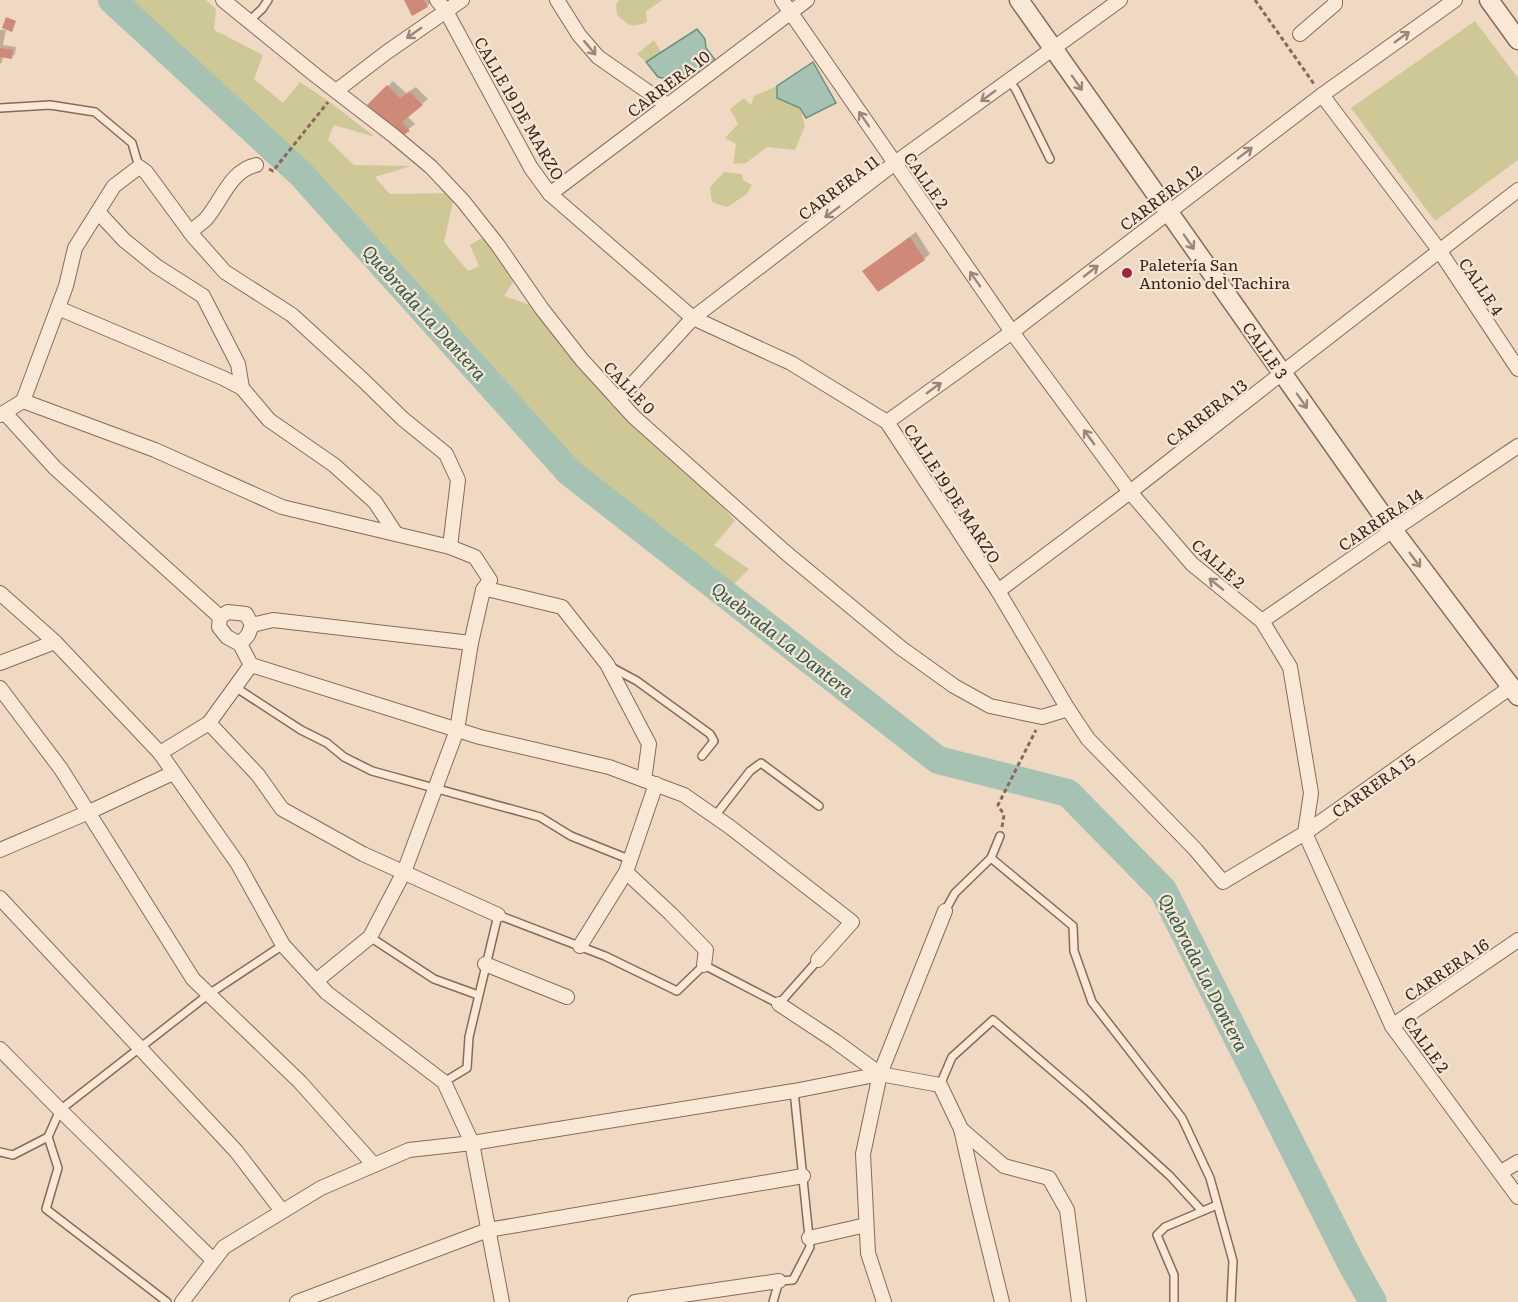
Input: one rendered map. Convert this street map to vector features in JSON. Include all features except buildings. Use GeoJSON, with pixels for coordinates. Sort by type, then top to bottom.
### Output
{"type":"FeatureCollection","features":[{"type":"Feature","properties":{"kind":"street","name":"CALLE 0"},"geometry":{"type":"LineString","coordinates":[[223,0],[422,159],[463,201],[497,244],[542,309],[582,360],[618,400],[634,417],[785,552],[901,648],[954,686],[990,706],[1042,717],[1068,709]]}},
{"type":"Feature","properties":{"kind":"street"},"geometry":{"type":"LineString","coordinates":[[336,91],[387,52],[442,5],[462,0]]}},
{"type":"Feature","properties":{"kind":"street"},"geometry":{"type":"LineString","coordinates":[[557,0],[579,34],[598,57],[667,105]]}},
{"type":"Feature","properties":{"kind":"street","name":"CALLE 2"},"geometry":{"type":"LineString","coordinates":[[782,0],[1012,332],[1130,492],[1192,564],[1262,621],[1290,667],[1311,793],[1305,833],[1392,1026],[1502,1172],[1518,1197]]}},
{"type":"Feature","properties":{"kind":"street","name":"CARRERA 10"},"geometry":{"type":"LineString","coordinates":[[550,194],[807,0]]}},
{"type":"Feature","properties":{"kind":"street","name":"CALLE 3"},"geometry":{"type":"LineString","coordinates":[[1019,0],[1393,530],[1516,689]]}},
{"type":"Feature","properties":{"kind":"street","name":"CARRERA 11"},"geometry":{"type":"LineString","coordinates":[[618,400],[693,318],[895,164],[1120,0]]}},
{"type":"Feature","properties":{"kind":"street"},"geometry":{"type":"LineString","coordinates":[[1300,34],[1335,4],[1335,0]]}},
{"type":"Feature","properties":{"kind":"street","name":"CARRERA 12"},"geometry":{"type":"LineString","coordinates":[[887,422],[1012,332],[1322,95],[1455,0]]}},
{"type":"Feature","properties":{"kind":"street"},"geometry":{"type":"LineString","coordinates":[[1489,0],[1518,40]]}},
{"type":"Feature","properties":{"kind":"street","name":"CALLE 19 DE MARZO"},"geometry":{"type":"LineString","coordinates":[[442,5],[531,168],[550,194],[693,318],[791,363],[887,422],[998,591],[1088,740],[1195,849],[1223,882]]}},
{"type":"Feature","properties":{"kind":"street","name":"CALLE 4"},"geometry":{"type":"LineString","coordinates":[[1322,95],[1439,250],[1518,369]]}},
{"type":"Feature","properties":{"kind":"street"},"geometry":{"type":"LineString","coordinates":[[190,232],[205,219],[221,195],[243,170],[256,165]]}},
{"type":"Feature","properties":{"kind":"street"},"geometry":{"type":"LineString","coordinates":[[220,617],[55,468],[2,411],[23,401],[66,286],[75,248],[114,186],[139,167],[146,172],[190,232],[225,272],[292,315],[403,419],[446,454],[458,480],[450,547]]}},
{"type":"Feature","properties":{"kind":"street","name":"CARRERA 13"},"geometry":{"type":"LineString","coordinates":[[998,591],[1130,492],[1518,190]]}},
{"type":"Feature","properties":{"kind":"street"},"geometry":{"type":"LineString","coordinates":[[98,212],[124,240],[156,266],[203,296],[238,364],[242,388]]}},
{"type":"Feature","properties":{"kind":"street"},"geometry":{"type":"LineString","coordinates":[[58,308],[242,388],[269,420],[334,465],[375,502],[396,534]]}},
{"type":"Feature","properties":{"kind":"street"},"geometry":{"type":"LineString","coordinates":[[23,401],[155,450],[282,507],[450,547],[476,557],[490,580],[483,590],[471,643],[457,730],[404,872],[370,937],[316,981]]}},
{"type":"Feature","properties":{"kind":"street","name":"CARRERA 14"},"geometry":{"type":"LineString","coordinates":[[1262,621],[1518,446]]}},
{"type":"Feature","properties":{"kind":"street"},"geometry":{"type":"LineString","coordinates":[[483,590],[562,607],[607,664],[649,744],[650,782],[628,866],[579,946]]}},
{"type":"Feature","properties":{"kind":"street"},"geometry":{"type":"LineString","coordinates":[[0,593],[55,642],[160,753],[238,864],[283,945],[327,993],[444,1082],[472,1143],[502,1302]]}},
{"type":"Feature","properties":{"kind":"street"},"geometry":{"type":"LineString","coordinates":[[220,617],[228,612],[246,614],[252,625]]}},
{"type":"Feature","properties":{"kind":"street"},"geometry":{"type":"LineString","coordinates":[[220,617],[219,627],[227,637],[240,644],[251,665],[492,740],[609,767],[684,795],[715,816],[852,922],[818,960]]}},
{"type":"Feature","properties":{"kind":"street"},"geometry":{"type":"LineString","coordinates":[[252,625],[273,620],[471,643]]}},
{"type":"Feature","properties":{"kind":"street"},"geometry":{"type":"LineString","coordinates":[[240,644],[248,635],[252,625]]}},
{"type":"Feature","properties":{"kind":"street"},"geometry":{"type":"LineString","coordinates":[[0,663],[55,642]]}},
{"type":"Feature","properties":{"kind":"street"},"geometry":{"type":"LineString","coordinates":[[160,753],[209,723],[251,665]]}},
{"type":"Feature","properties":{"kind":"street"},"geometry":{"type":"LineString","coordinates":[[0,688],[61,769],[193,980],[300,1082],[374,1165]]}},
{"type":"Feature","properties":{"kind":"street","name":"CARRERA 15"},"geometry":{"type":"LineString","coordinates":[[1223,882],[1305,833],[1516,689]]}},
{"type":"Feature","properties":{"kind":"street"},"geometry":{"type":"LineString","coordinates":[[209,723],[258,775],[282,809],[363,854],[498,915]]}},
{"type":"Feature","properties":{"kind":"street"},"geometry":{"type":"LineString","coordinates":[[0,850],[173,773]]}},
{"type":"Feature","properties":{"kind":"street"},"geometry":{"type":"LineString","coordinates":[[628,866],[706,951],[704,965]]}},
{"type":"Feature","properties":{"kind":"street"},"geometry":{"type":"LineString","coordinates":[[0,898],[236,1151],[282,1211]]}},
{"type":"Feature","properties":{"kind":"street"},"geometry":{"type":"LineString","coordinates":[[884,1302],[867,1253],[863,1154],[880,1074],[945,911]]}},
{"type":"Feature","properties":{"kind":"street","name":"CARRERA 16"},"geometry":{"type":"LineString","coordinates":[[1392,1026],[1518,940]]}},
{"type":"Feature","properties":{"kind":"street"},"geometry":{"type":"LineString","coordinates":[[485,964],[567,997]]}},
{"type":"Feature","properties":{"kind":"street"},"geometry":{"type":"LineString","coordinates":[[779,1004],[880,1074]]}},
{"type":"Feature","properties":{"kind":"street"},"geometry":{"type":"LineString","coordinates":[[0,1049],[213,1260]]}},
{"type":"Feature","properties":{"kind":"street"},"geometry":{"type":"LineString","coordinates":[[182,1302],[224,1246],[321,1188],[409,1150],[472,1143],[794,1091],[880,1074],[940,1085],[961,1129],[1002,1302]]}},
{"type":"Feature","properties":{"kind":"street"},"geometry":{"type":"LineString","coordinates":[[961,1129],[1004,1166],[1049,1178],[1067,1210],[1079,1302]]}},
{"type":"Feature","properties":{"kind":"street"},"geometry":{"type":"LineString","coordinates":[[1502,1172],[1518,1162]]}},
{"type":"Feature","properties":{"kind":"street"},"geometry":{"type":"LineString","coordinates":[[297,1302],[488,1230],[803,1176]]}},
{"type":"Feature","properties":{"kind":"street"},"geometry":{"type":"LineString","coordinates":[[809,1238],[866,1225]]}},
{"type":"Feature","properties":{"kind":"street"},"geometry":{"type":"LineString","coordinates":[[635,1302],[779,1281]]}},
{"type":"Feature","properties":{"kind":"lane"},"geometry":{"type":"LineString","coordinates":[[249,21],[268,0]]}},
{"type":"Feature","properties":{"kind":"lane"},"geometry":{"type":"LineString","coordinates":[[1009,80],[1050,159]]}},
{"type":"Feature","properties":{"kind":"lane"},"geometry":{"type":"LineString","coordinates":[[0,108],[50,105],[95,112],[132,144],[139,167]]}},
{"type":"Feature","properties":{"kind":"lane"},"geometry":{"type":"LineString","coordinates":[[607,664],[637,681],[710,734],[714,741],[702,756]]}},
{"type":"Feature","properties":{"kind":"lane"},"geometry":{"type":"LineString","coordinates":[[234,687],[301,730],[327,743],[344,757],[372,771],[540,817],[628,866]]}},
{"type":"Feature","properties":{"kind":"lane"},"geometry":{"type":"LineString","coordinates":[[715,816],[750,771],[761,763],[819,806]]}},
{"type":"Feature","properties":{"kind":"lane"},"geometry":{"type":"LineString","coordinates":[[945,911],[955,893],[991,858],[1000,836]]}},
{"type":"Feature","properties":{"kind":"lane"},"geometry":{"type":"LineString","coordinates":[[991,858],[1074,926],[1074,951],[1092,1002],[1182,1118],[1210,1178],[1233,1261],[1231,1302]]}},
{"type":"Feature","properties":{"kind":"lane"},"geometry":{"type":"LineString","coordinates":[[444,1082],[467,1068],[469,1037],[498,915],[605,956],[677,991],[704,965],[779,1004],[818,960]]}},
{"type":"Feature","properties":{"kind":"lane"},"geometry":{"type":"LineString","coordinates":[[370,937],[434,979],[478,995]]}},
{"type":"Feature","properties":{"kind":"lane"},"geometry":{"type":"LineString","coordinates":[[0,1152],[13,1155],[48,1137],[60,1110],[209,994],[283,945]]}},
{"type":"Feature","properties":{"kind":"lane"},"geometry":{"type":"LineString","coordinates":[[940,1085],[952,1057],[993,1020],[1170,1176],[1202,1211]]}},
{"type":"Feature","properties":{"kind":"lane"},"geometry":{"type":"LineString","coordinates":[[773,1302],[779,1281],[794,1280],[810,1247],[794,1091]]}},
{"type":"Feature","properties":{"kind":"lane"},"geometry":{"type":"LineString","coordinates":[[48,1137],[58,1168],[46,1209],[167,1302]]}},
{"type":"Feature","properties":{"kind":"lane"},"geometry":{"type":"LineString","coordinates":[[1174,1302],[1174,1275],[1157,1235],[1165,1227],[1217,1205]]}},
{"type":"Feature","properties":{"kind":"path"},"geometry":{"type":"LineString","coordinates":[[1255,0],[1322,95]]}},
{"type":"Feature","properties":{"kind":"path"},"geometry":{"type":"LineString","coordinates":[[256,165],[273,171],[336,91]]}},
{"type":"Feature","properties":{"kind":"path"},"geometry":{"type":"LineString","coordinates":[[1000,836],[1004,815],[998,805],[1042,717]]}},
{"type":"Feature","properties":{"kind":"shaded area"},"geometry":{"type":"Polygon","coordinates":[[[102,0],[206,0],[216,9],[214,30],[263,55],[254,79],[283,103],[300,82],[375,137],[334,125],[328,140],[354,165],[411,166],[375,177],[390,194],[455,193],[444,242],[468,271],[479,266],[470,245],[489,234],[518,275],[504,296],[542,309],[735,521],[714,545],[749,569],[734,584],[569,472],[301,174],[102,0]]]}},
{"type":"Feature","properties":{"kind":"shaded area"},"geometry":{"type":"Polygon","coordinates":[[[619,0],[663,0],[646,11],[647,22],[634,25],[628,24],[617,15],[616,4],[619,0]]]}},
{"type":"Feature","properties":{"kind":"shaded area"},"geometry":{"type":"Polygon","coordinates":[[[1475,21],[1518,78],[1518,160],[1435,221],[1351,108],[1475,21]]]}},
{"type":"Feature","properties":{"kind":"shaded area"},"geometry":{"type":"Polygon","coordinates":[[[697,29],[705,39],[706,48],[716,61],[691,77],[676,81],[658,77],[646,62],[697,29]]]}},
{"type":"Feature","properties":{"kind":"shaded area"},"geometry":{"type":"Polygon","coordinates":[[[654,40],[661,52],[646,62],[637,54],[654,40]]]}},
{"type":"Feature","properties":{"kind":"shaded area"},"geometry":{"type":"Polygon","coordinates":[[[813,62],[836,103],[806,118],[800,108],[777,98],[777,86],[813,62]]]}},
{"type":"Feature","properties":{"kind":"shaded area"},"geometry":{"type":"Polygon","coordinates":[[[777,86],[777,98],[800,108],[805,126],[795,150],[767,147],[746,163],[733,164],[736,144],[725,138],[738,124],[730,109],[744,98],[751,105],[754,96],[777,86]]]}},
{"type":"Feature","properties":{"kind":"shaded area"},"geometry":{"type":"Polygon","coordinates":[[[724,172],[742,174],[743,180],[752,185],[747,194],[727,207],[712,202],[710,187],[724,172]]]}},
{"type":"Feature","properties":{"kind":"waterway","name":"Quebrada La Dantera"},"geometry":{"type":"LineString","coordinates":[[112,0],[301,174],[569,472],[938,760],[1068,793],[1163,890],[1351,1263],[1373,1302]]}},
{"type":"Feature","properties":{"kind":"place","name":"Paletería San Antonio del Tachira"},"geometry":{"type":"Point","coordinates":[1127,273]}}]}
